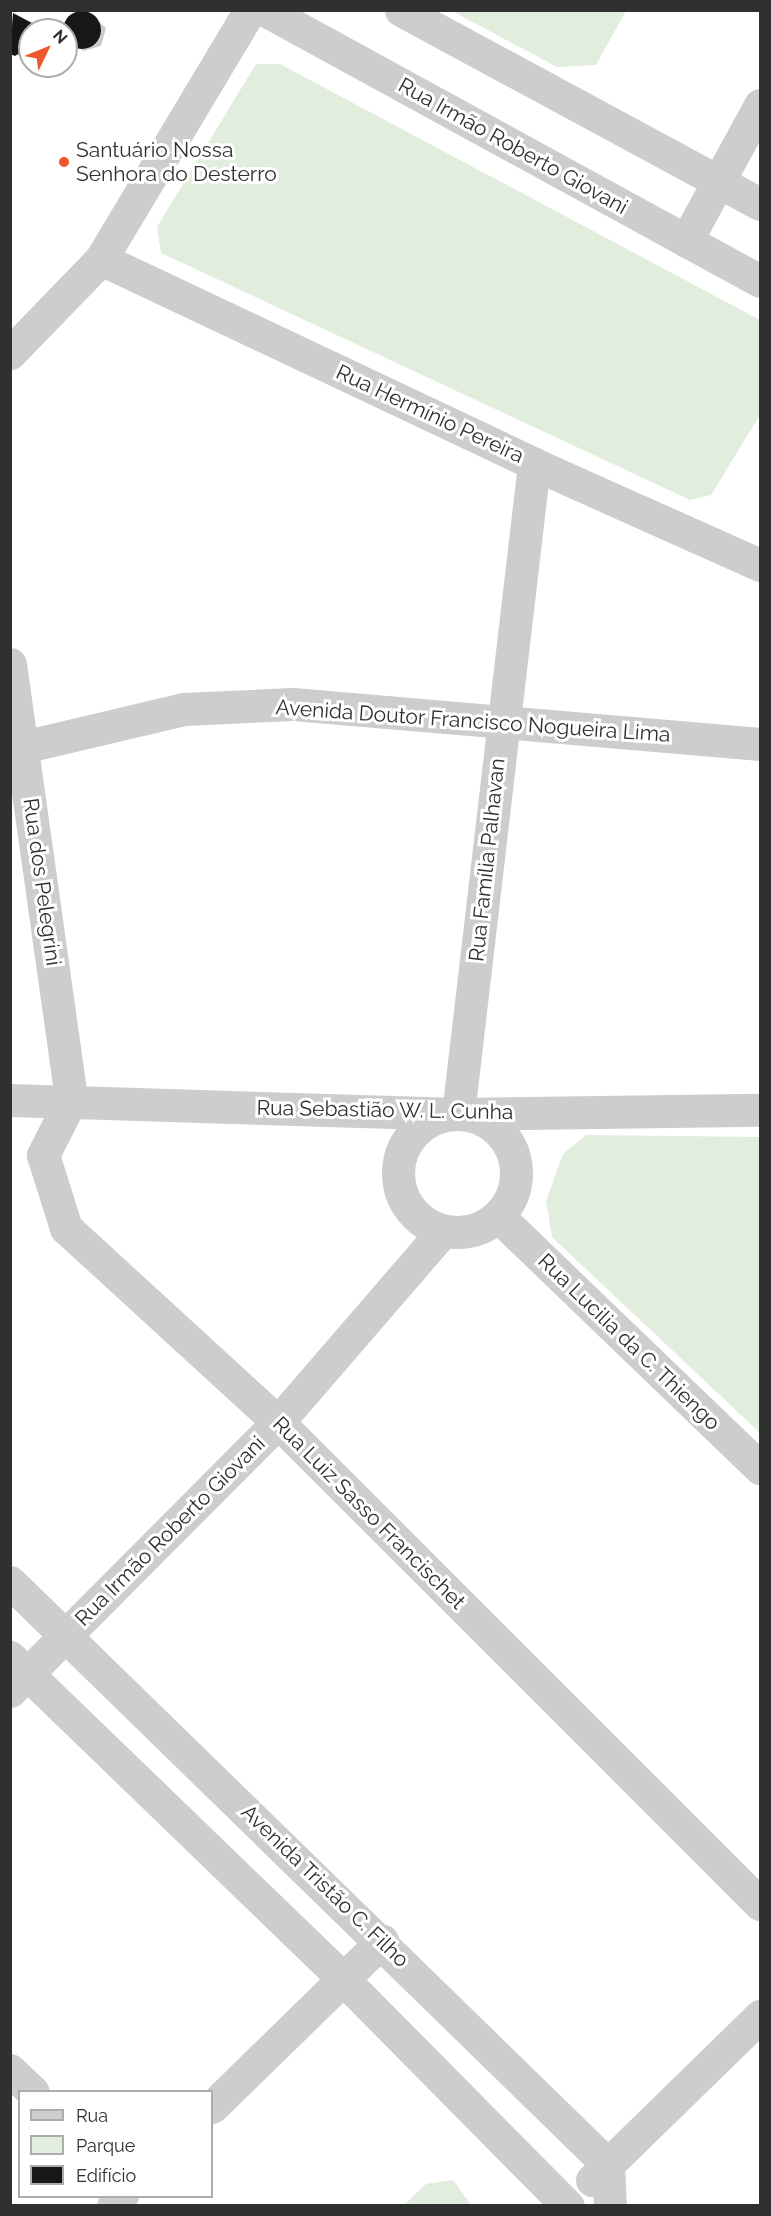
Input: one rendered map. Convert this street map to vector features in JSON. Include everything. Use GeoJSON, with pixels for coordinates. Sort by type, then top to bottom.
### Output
{"type":"FeatureCollection","features":[{"type":"Feature","properties":{"kind":"street"},"geometry":{"type":"LineString","coordinates":[[10,353],[101,259],[250,10]]}},
{"type":"Feature","properties":{"kind":"street","name":"Rua Irmão Roberto Giovani"},"geometry":{"type":"LineString","coordinates":[[265,10],[760,281]]}},
{"type":"Feature","properties":{"kind":"street"},"geometry":{"type":"LineString","coordinates":[[401,10],[760,204]]}},
{"type":"Feature","properties":{"kind":"street"},"geometry":{"type":"LineString","coordinates":[[686,241],[760,105]]}},
{"type":"Feature","properties":{"kind":"street","name":"Rua Hermínio Pereira"},"geometry":{"type":"LineString","coordinates":[[101,259],[534,464],[760,565]]}},
{"type":"Feature","properties":{"kind":"street","name":"Rua Família Palhavan"},"geometry":{"type":"LineString","coordinates":[[458,1114],[534,464]]}},
{"type":"Feature","properties":{"kind":"street","name":"Rua dos Pelegrini"},"geometry":{"type":"LineString","coordinates":[[10,664],[17,748],[70,1100]]}},
{"type":"Feature","properties":{"kind":"street","name":"Avenida Doutor Francisco Nogueira Lima"},"geometry":{"type":"LineString","coordinates":[[17,748],[184,709],[293,704],[503,720],[760,744]]}},
{"type":"Feature","properties":{"kind":"street","name":"Rua Sebastião W. L. Cunha"},"geometry":{"type":"LineString","coordinates":[[10,1100],[70,1100],[458,1114],[760,1110]]}},
{"type":"Feature","properties":{"kind":"street","name":"Rua Luiz Sasso Francischet"},"geometry":{"type":"LineString","coordinates":[[70,1100],[43,1155],[66,1228],[278,1422],[760,1904]]}},
{"type":"Feature","properties":{"kind":"street"},"geometry":{"type":"LineString","coordinates":[[458,1114],[487,1122],[508,1143],[515,1161],[516,1181],[510,1200],[498,1216],[482,1227],[462,1232],[443,1231],[411,1210],[401,1193],[398,1174],[400,1155],[422,1125],[440,1116],[458,1114]]}},
{"type":"Feature","properties":{"kind":"street","name":"Rua Lucilia da C. Thiengo"},"geometry":{"type":"LineString","coordinates":[[498,1216],[760,1468]]}},
{"type":"Feature","properties":{"kind":"street","name":"Rua Irmão Roberto Giovani"},"geometry":{"type":"LineString","coordinates":[[16,1674],[66,1635],[278,1422],[443,1231]]}},
{"type":"Feature","properties":{"kind":"street","name":"Avenida Tristão C. Filho"},"geometry":{"type":"LineString","coordinates":[[10,1582],[382,1941],[608,2165]]}},
{"type":"Feature","properties":{"kind":"street"},"geometry":{"type":"LineString","coordinates":[[16,1674],[343,1979],[568,2204],[760,2016]]}},
{"type":"Feature","properties":{"kind":"street"},"geometry":{"type":"LineString","coordinates":[[213,2107],[382,1941]]}},
{"type":"Feature","properties":{"kind":"street"},"geometry":{"type":"LineString","coordinates":[[10,2070],[32,2090]]}},
{"type":"Feature","properties":{"kind":"street"},"geometry":{"type":"LineString","coordinates":[[608,2165],[610,2205]]}},
{"type":"Feature","properties":{"kind":"green space"},"geometry":{"type":"Polygon","coordinates":[[[452,11],[626,11],[596,65],[557,67],[452,11]]]}},
{"type":"Feature","properties":{"kind":"green space"},"geometry":{"type":"Polygon","coordinates":[[[256,64],[280,64],[760,320],[760,415],[711,495],[690,500],[161,253],[157,227],[256,64]]]}},
{"type":"Feature","properties":{"kind":"green space"},"geometry":{"type":"Polygon","coordinates":[[[586,1135],[760,1137],[760,1433],[552,1237],[546,1201],[563,1154],[586,1135]]]}},
{"type":"Feature","properties":{"kind":"green space"},"geometry":{"type":"Polygon","coordinates":[[[453,2180],[471,2205],[404,2205],[426,2184],[453,2180]]]}},
{"type":"Feature","properties":{"kind":"building"},"geometry":{"type":"Polygon","coordinates":[[[82,11],[95,17],[101,30],[95,43],[82,49],[78,48],[78,18],[69,17],[82,11]]]}},
{"type":"Feature","properties":{"kind":"building"},"geometry":{"type":"Polygon","coordinates":[[[13,13],[22,18],[18,18],[18,54],[15,56],[10,54],[13,13]]]}},
{"type":"Feature","properties":{"kind":"place","name":"Santuário Nossa Senhora do Desterro"},"geometry":{"type":"Point","coordinates":[64,162]}}]}
